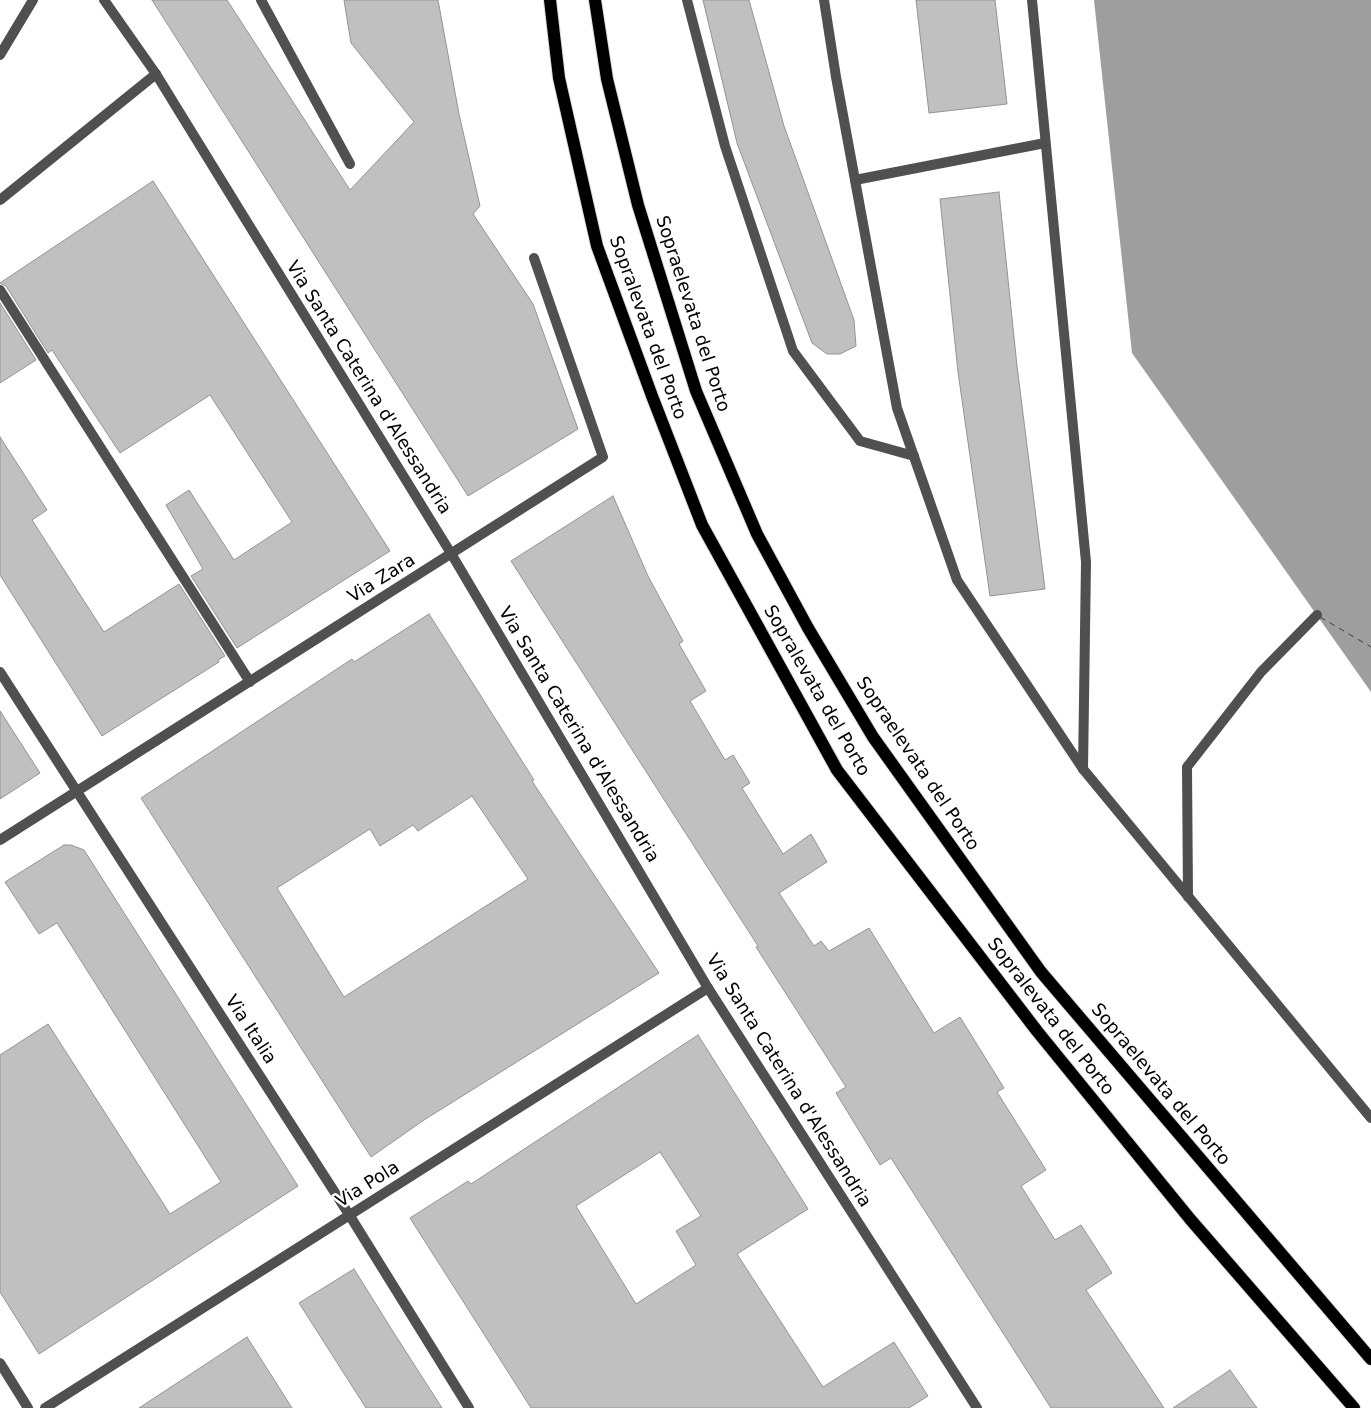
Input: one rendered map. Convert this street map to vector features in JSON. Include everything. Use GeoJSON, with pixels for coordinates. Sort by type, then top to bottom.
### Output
{"type":"FeatureCollection","features":[{"type":"Feature","properties":{"kind":"main road","name":"Sopralevata del Porto"},"geometry":{"type":"LineString","coordinates":[[550,0],[559,78],[597,246],[646,379],[702,525],[837,770],[1037,1031],[1190,1219],[1354,1408]]}},
{"type":"Feature","properties":{"kind":"main road","name":"Sopraelevata del Porto"},"geometry":{"type":"LineString","coordinates":[[595,0],[607,79],[638,205],[696,391],[757,534],[808,628],[873,736],[1042,972],[1371,1359]]}},
{"type":"Feature","properties":{"kind":"street"},"geometry":{"type":"LineString","coordinates":[[0,54],[33,0]]}},
{"type":"Feature","properties":{"kind":"street","name":"Via Santa Caterina d'Alessandria"},"geometry":{"type":"LineString","coordinates":[[104,0],[156,74],[452,554],[708,988],[975,1407]]}},
{"type":"Feature","properties":{"kind":"street"},"geometry":{"type":"LineString","coordinates":[[261,0],[350,164]]}},
{"type":"Feature","properties":{"kind":"street"},"geometry":{"type":"LineString","coordinates":[[687,0],[725,146],[793,351],[860,441],[914,456]]}},
{"type":"Feature","properties":{"kind":"street"},"geometry":{"type":"LineString","coordinates":[[824,0],[897,408],[956,580],[1083,769],[1371,1118]]}},
{"type":"Feature","properties":{"kind":"street"},"geometry":{"type":"LineString","coordinates":[[1032,0],[1086,562],[1083,769]]}},
{"type":"Feature","properties":{"kind":"street"},"geometry":{"type":"LineString","coordinates":[[0,200],[156,74]]}},
{"type":"Feature","properties":{"kind":"street"},"geometry":{"type":"LineString","coordinates":[[855,180],[1045,142]]}},
{"type":"Feature","properties":{"kind":"street","name":"Via Zara"},"geometry":{"type":"LineString","coordinates":[[0,840],[603,457],[534,258]]}},
{"type":"Feature","properties":{"kind":"street"},"geometry":{"type":"LineString","coordinates":[[0,290],[250,682]]}},
{"type":"Feature","properties":{"kind":"street"},"geometry":{"type":"LineString","coordinates":[[1188,897],[1187,766],[1261,672],[1317,615]]}},
{"type":"Feature","properties":{"kind":"street","name":"Via Italia"},"geometry":{"type":"LineString","coordinates":[[0,672],[350,1216],[469,1408]]}},
{"type":"Feature","properties":{"kind":"street","name":"Via Pola"},"geometry":{"type":"LineString","coordinates":[[44,1408],[708,988]]}},
{"type":"Feature","properties":{"kind":"street"},"geometry":{"type":"LineString","coordinates":[[0,1363],[28,1408]]}},
{"type":"Feature","properties":{"kind":"shaded area"},"geometry":{"type":"Polygon","coordinates":[[[1094,0],[1371,0],[1371,692],[1132,353],[1094,0]]]}},
{"type":"Feature","properties":{"kind":"building"},"geometry":{"type":"Polygon","coordinates":[[[152,0],[227,0],[350,190],[414,122],[351,43],[344,0],[438,0],[459,114],[480,206],[473,214],[533,304],[578,429],[468,496],[152,0]]]}},
{"type":"Feature","properties":{"kind":"building"},"geometry":{"type":"Polygon","coordinates":[[[703,0],[749,0],[784,126],[854,320],[856,346],[840,354],[827,354],[812,343],[737,143],[703,0]]]}},
{"type":"Feature","properties":{"kind":"building"},"geometry":{"type":"Polygon","coordinates":[[[916,0],[995,0],[1007,104],[929,113],[916,0]]]}},
{"type":"Feature","properties":{"kind":"building"},"geometry":{"type":"Polygon","coordinates":[[[153,181],[390,551],[237,648],[191,576],[203,569],[166,505],[189,490],[234,560],[292,522],[210,395],[120,453],[52,350],[48,353],[6,286],[0,283],[153,181]]]}},
{"type":"Feature","properties":{"kind":"building"},"geometry":{"type":"Polygon","coordinates":[[[999,192],[1017,366],[1045,589],[990,596],[958,372],[940,199],[999,192]]]}},
{"type":"Feature","properties":{"kind":"building"},"geometry":{"type":"Polygon","coordinates":[[[0,303],[36,360],[0,383],[0,303]]]}},
{"type":"Feature","properties":{"kind":"building"},"geometry":{"type":"Polygon","coordinates":[[[0,437],[47,510],[32,520],[104,632],[179,584],[225,656],[218,660],[219,662],[102,736],[0,575],[0,437]]]}},
{"type":"Feature","properties":{"kind":"building"},"geometry":{"type":"Polygon","coordinates":[[[613,496],[648,576],[683,641],[679,644],[706,691],[690,701],[725,760],[733,755],[750,783],[742,788],[783,854],[811,834],[827,862],[779,893],[814,946],[821,941],[829,951],[869,928],[934,1033],[960,1017],[1004,1088],[997,1092],[1046,1170],[1021,1186],[1055,1240],[1081,1225],[1112,1273],[1086,1290],[1164,1408],[1051,1408],[891,1158],[880,1165],[836,1093],[846,1087],[756,947],[758,946],[511,561],[613,496]]]}},
{"type":"Feature","properties":{"kind":"building"},"geometry":{"type":"Polygon","coordinates":[[[429,614],[534,780],[532,781],[659,973],[424,1120],[371,1157],[141,798],[352,659],[354,662],[429,614]],[[472,796],[418,831],[413,825],[380,846],[370,829],[277,888],[344,997],[528,879],[472,796]]]}},
{"type":"Feature","properties":{"kind":"building"},"geometry":{"type":"Polygon","coordinates":[[[0,711],[40,773],[0,799],[0,711]]]}},
{"type":"Feature","properties":{"kind":"building"},"geometry":{"type":"Polygon","coordinates":[[[64,845],[71,845],[84,850],[298,1186],[39,1354],[0,1292],[0,1055],[48,1024],[170,1214],[221,1182],[57,923],[39,934],[5,882],[64,845]]]}},
{"type":"Feature","properties":{"kind":"building"},"geometry":{"type":"Polygon","coordinates":[[[698,1035],[808,1209],[737,1254],[823,1387],[894,1342],[928,1396],[909,1408],[531,1408],[410,1218],[468,1181],[471,1184],[698,1035]],[[660,1152],[576,1206],[636,1304],[696,1265],[676,1231],[701,1216],[660,1152]]]}},
{"type":"Feature","properties":{"kind":"building"},"geometry":{"type":"Polygon","coordinates":[[[354,1269],[442,1408],[366,1408],[299,1303],[354,1269]]]}},
{"type":"Feature","properties":{"kind":"building"},"geometry":{"type":"Polygon","coordinates":[[[247,1337],[292,1408],[139,1408],[247,1337]]]}},
{"type":"Feature","properties":{"kind":"building"},"geometry":{"type":"Polygon","coordinates":[[[1230,1370],[1257,1408],[1173,1408],[1230,1370]]]}},
{"type":"Feature","properties":{"kind":"ferry route"},"geometry":{"type":"LineString","coordinates":[[1320,617],[1371,647]]}}]}
